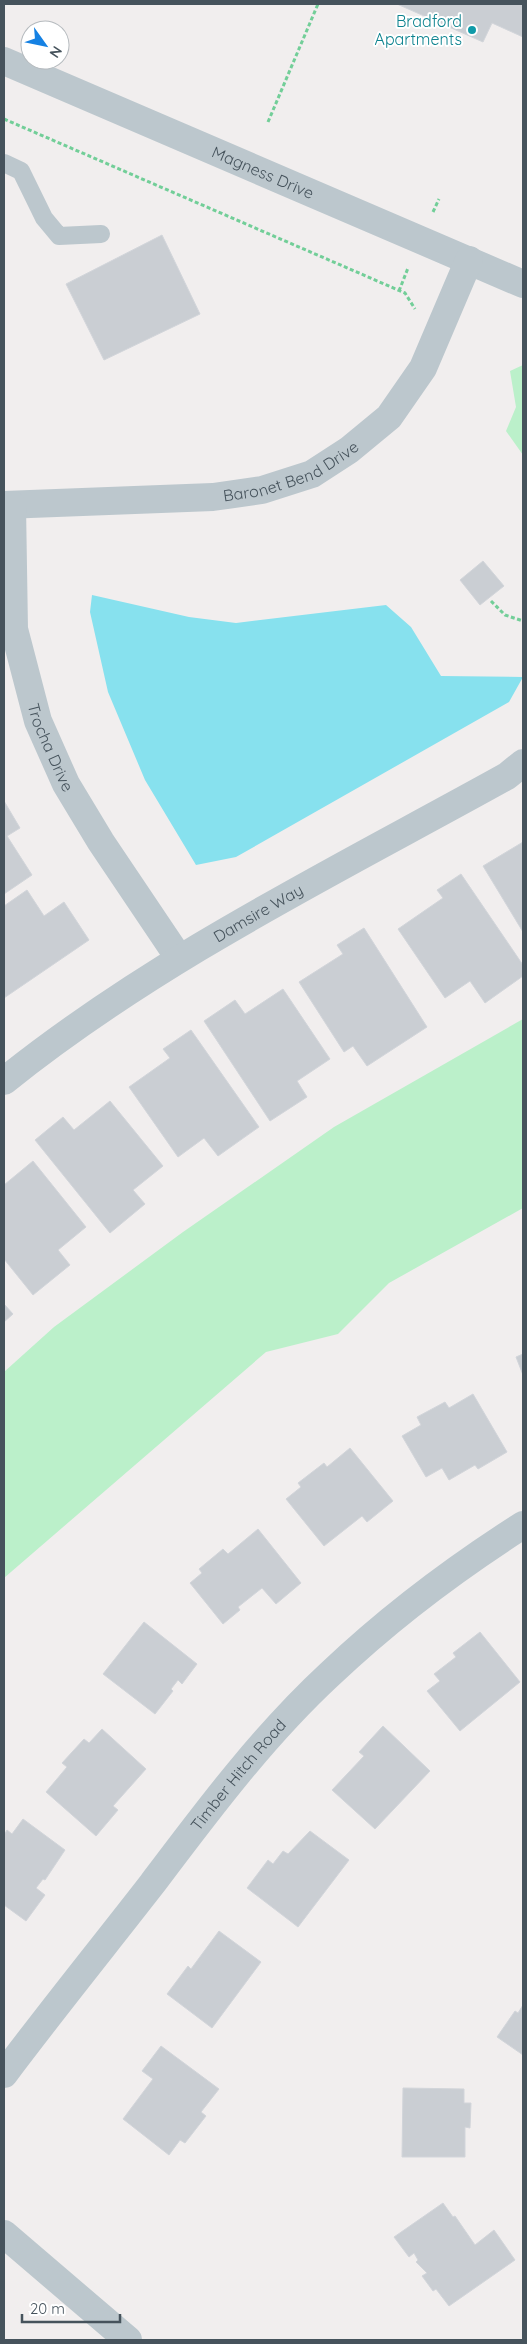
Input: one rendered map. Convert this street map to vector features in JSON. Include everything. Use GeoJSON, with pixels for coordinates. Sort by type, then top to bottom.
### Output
{"type":"FeatureCollection","features":[{"type":"Feature","properties":{"kind":"street","name":"Magness Drive"},"geometry":{"type":"LineString","coordinates":[[4,62],[523,284]]}},
{"type":"Feature","properties":{"kind":"street","name":"Baronet Bend Drive"},"geometry":{"type":"LineString","coordinates":[[8,505],[214,497],[262,490],[312,474],[349,450],[389,417],[423,368],[469,260]]}},
{"type":"Feature","properties":{"kind":"street","name":"Trocha Drive"},"geometry":{"type":"LineString","coordinates":[[8,505],[14,629],[38,721],[71,792],[101,842],[178,958]]}},
{"type":"Feature","properties":{"kind":"street","name":"Damsire Way"},"geometry":{"type":"LineString","coordinates":[[4,1081],[34,1057],[178,958],[507,776],[523,763]]}},
{"type":"Feature","properties":{"kind":"street","name":"Timber Hitch Road"},"geometry":{"type":"LineString","coordinates":[[4,2074],[198,1823],[278,1726],[329,1674],[388,1622],[443,1578],[523,1525]]}},
{"type":"Feature","properties":{"kind":"street"},"geometry":{"type":"LineString","coordinates":[[4,2234],[128,2340]]}},
{"type":"Feature","properties":{"kind":"lane"},"geometry":{"type":"LineString","coordinates":[[4,164],[21,171],[44,218],[59,236],[102,234]]}},
{"type":"Feature","properties":{"kind":"path"},"geometry":{"type":"LineString","coordinates":[[268,122],[318,4]]}},
{"type":"Feature","properties":{"kind":"path"},"geometry":{"type":"LineString","coordinates":[[4,120],[405,293],[416,310]]}},
{"type":"Feature","properties":{"kind":"path"},"geometry":{"type":"LineString","coordinates":[[490,601],[505,616],[523,621]]}},
{"type":"Feature","properties":{"kind":"green space"},"geometry":{"type":"Polygon","coordinates":[[[523,365],[523,455],[506,431],[516,407],[510,371],[523,365]]]}},
{"type":"Feature","properties":{"kind":"green space"},"geometry":{"type":"Polygon","coordinates":[[[523,1019],[523,1208],[389,1283],[338,1334],[266,1352],[4,1578],[4,1372],[54,1327],[183,1232],[334,1127],[523,1019]]]}},
{"type":"Feature","properties":{"kind":"water"},"geometry":{"type":"Polygon","coordinates":[[[92,595],[189,617],[236,623],[386,605],[411,627],[441,676],[523,677],[509,702],[236,857],[196,865],[145,780],[108,692],[90,612],[92,595]]]}},
{"type":"Feature","properties":{"kind":"building","name":"Bradford Apartments"},"geometry":{"type":"Polygon","coordinates":[[[397,4],[523,4],[523,37],[492,23],[483,42],[397,4]]]}},
{"type":"Feature","properties":{"kind":"building"},"geometry":{"type":"Polygon","coordinates":[[[162,235],[200,314],[104,360],[66,284],[162,235]]]}},
{"type":"Feature","properties":{"kind":"building"},"geometry":{"type":"Polygon","coordinates":[[[483,561],[504,586],[480,605],[460,580],[483,561]]]}},
{"type":"Feature","properties":{"kind":"building"},"geometry":{"type":"Polygon","coordinates":[[[4,801],[20,828],[7,836],[32,875],[4,894],[4,801]]]}},
{"type":"Feature","properties":{"kind":"building"},"geometry":{"type":"Polygon","coordinates":[[[523,842],[523,932],[483,866],[523,842]]]}},
{"type":"Feature","properties":{"kind":"building"},"geometry":{"type":"Polygon","coordinates":[[[461,874],[523,965],[523,976],[485,1003],[470,981],[445,998],[398,929],[443,898],[437,890],[461,874]]]}},
{"type":"Feature","properties":{"kind":"building"},"geometry":{"type":"Polygon","coordinates":[[[27,890],[44,916],[64,902],[89,940],[4,998],[4,906],[27,890]]]}},
{"type":"Feature","properties":{"kind":"building"},"geometry":{"type":"Polygon","coordinates":[[[364,928],[427,1027],[367,1066],[353,1046],[344,1052],[299,982],[343,954],[337,945],[364,928]]]}},
{"type":"Feature","properties":{"kind":"building"},"geometry":{"type":"Polygon","coordinates":[[[283,989],[330,1059],[297,1081],[307,1097],[270,1121],[204,1021],[235,1000],[245,1014],[283,989]]]}},
{"type":"Feature","properties":{"kind":"building"},"geometry":{"type":"Polygon","coordinates":[[[191,1030],[259,1127],[218,1156],[204,1138],[178,1157],[129,1087],[170,1058],[163,1049],[191,1030]]]}},
{"type":"Feature","properties":{"kind":"building"},"geometry":{"type":"Polygon","coordinates":[[[110,1101],[163,1166],[133,1190],[145,1204],[110,1233],[35,1140],[63,1117],[74,1130],[110,1101]]]}},
{"type":"Feature","properties":{"kind":"building"},"geometry":{"type":"Polygon","coordinates":[[[33,1161],[86,1227],[58,1250],[70,1265],[33,1295],[4,1259],[4,1185],[33,1161]]]}},
{"type":"Feature","properties":{"kind":"building"},"geometry":{"type":"Polygon","coordinates":[[[4,1304],[13,1314],[4,1322],[4,1304]]]}},
{"type":"Feature","properties":{"kind":"building"},"geometry":{"type":"Polygon","coordinates":[[[523,1354],[523,1375],[516,1357],[523,1354]]]}},
{"type":"Feature","properties":{"kind":"building"},"geometry":{"type":"Polygon","coordinates":[[[473,1394],[507,1452],[478,1469],[475,1465],[449,1480],[442,1468],[426,1477],[402,1436],[421,1425],[417,1417],[445,1402],[449,1408],[473,1394]]]}},
{"type":"Feature","properties":{"kind":"building"},"geometry":{"type":"Polygon","coordinates":[[[350,1448],[393,1501],[367,1522],[362,1516],[324,1546],[286,1499],[301,1487],[298,1483],[324,1463],[327,1467],[350,1448]]]}},
{"type":"Feature","properties":{"kind":"building"},"geometry":{"type":"Polygon","coordinates":[[[258,1529],[301,1583],[276,1604],[262,1588],[238,1607],[240,1610],[223,1624],[190,1583],[202,1573],[199,1569],[223,1549],[228,1554],[258,1529]]]}},
{"type":"Feature","properties":{"kind":"building"},"geometry":{"type":"Polygon","coordinates":[[[144,1622],[197,1664],[182,1684],[178,1680],[171,1689],[173,1691],[155,1714],[103,1674],[144,1622]]]}},
{"type":"Feature","properties":{"kind":"building"},"geometry":{"type":"Polygon","coordinates":[[[480,1632],[520,1682],[460,1731],[427,1691],[440,1681],[434,1674],[456,1657],[453,1653],[480,1632]]]}},
{"type":"Feature","properties":{"kind":"building"},"geometry":{"type":"Polygon","coordinates":[[[383,1726],[430,1771],[375,1829],[332,1790],[364,1756],[359,1752],[383,1726]]]}},
{"type":"Feature","properties":{"kind":"building"},"geometry":{"type":"Polygon","coordinates":[[[102,1729],[146,1769],[113,1806],[118,1810],[96,1836],[46,1792],[67,1767],[62,1763],[84,1739],[89,1743],[102,1729]]]}},
{"type":"Feature","properties":{"kind":"building"},"geometry":{"type":"Polygon","coordinates":[[[23,1819],[65,1850],[45,1880],[43,1879],[36,1888],[45,1895],[26,1921],[4,1905],[4,1835],[7,1830],[12,1834],[23,1819]]]}},
{"type":"Feature","properties":{"kind":"building"},"geometry":{"type":"Polygon","coordinates":[[[310,1831],[349,1860],[298,1927],[247,1888],[268,1860],[273,1864],[283,1851],[288,1854],[310,1831]]]}},
{"type":"Feature","properties":{"kind":"building"},"geometry":{"type":"Polygon","coordinates":[[[219,1931],[261,1962],[212,2028],[167,1994],[188,1966],[191,1969],[219,1931]]]}},
{"type":"Feature","properties":{"kind":"building"},"geometry":{"type":"Polygon","coordinates":[[[523,2005],[523,2055],[497,2037],[515,2011],[518,2013],[523,2005]]]}},
{"type":"Feature","properties":{"kind":"building"},"geometry":{"type":"Polygon","coordinates":[[[161,2046],[219,2089],[201,2112],[206,2116],[185,2143],[180,2140],[169,2155],[123,2119],[153,2079],[142,2071],[161,2046]]]}},
{"type":"Feature","properties":{"kind":"building"},"geometry":{"type":"Polygon","coordinates":[[[403,2088],[464,2089],[464,2103],[471,2103],[470,2128],[465,2127],[465,2157],[402,2157],[403,2088]]]}},
{"type":"Feature","properties":{"kind":"building"},"geometry":{"type":"Polygon","coordinates":[[[443,2203],[453,2217],[455,2216],[475,2245],[494,2230],[515,2260],[449,2306],[436,2289],[433,2291],[422,2276],[427,2273],[416,2262],[418,2260],[414,2253],[409,2257],[394,2237],[443,2203]]]}},
{"type":"Feature","properties":{"kind":"place","name":"Bradford Apartments"},"geometry":{"type":"Point","coordinates":[472,30]}}]}
